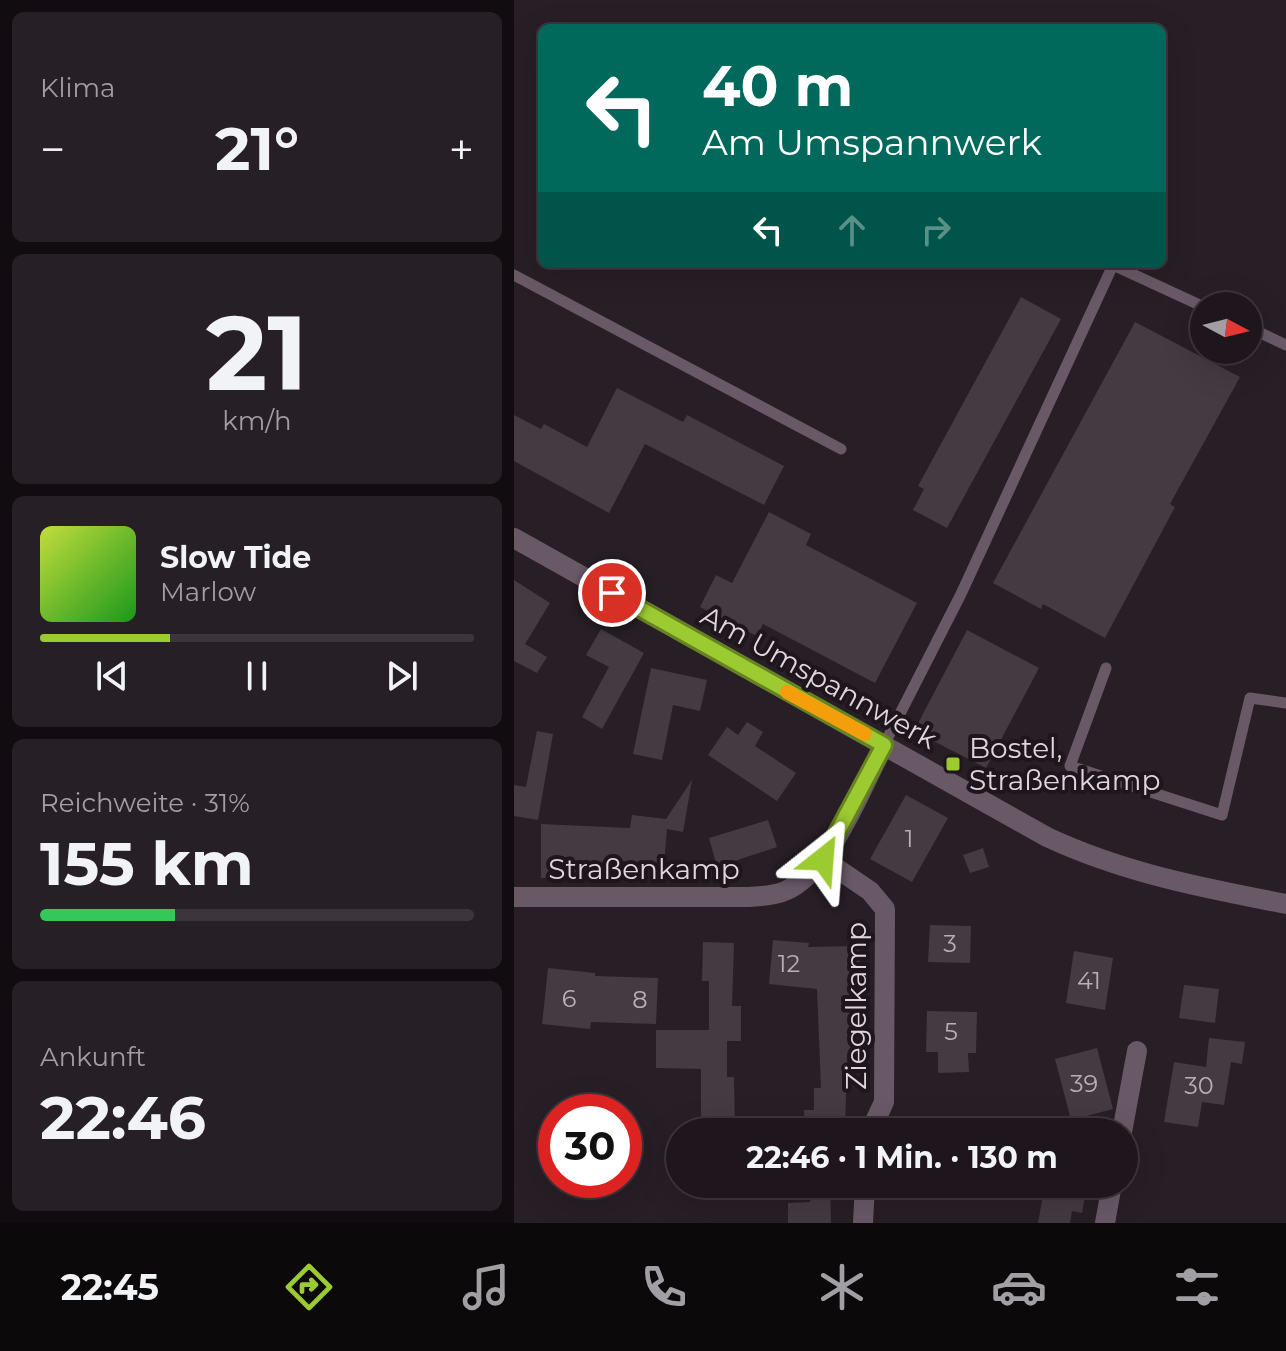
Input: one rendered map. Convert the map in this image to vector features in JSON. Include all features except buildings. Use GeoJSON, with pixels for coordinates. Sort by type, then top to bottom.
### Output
{"type":"FeatureCollection","features":[{"type":"Feature","properties":{"kind":"street","name":"Am Umspannwerk"},"geometry":{"type":"LineString","coordinates":[[514,538],[1078,852],[1171,883],[1286,904]]}},
{"type":"Feature","properties":{"kind":"street","name":"Straßenkamp"},"geometry":{"type":"LineString","coordinates":[[514,897],[767,896],[785,891],[806,878],[823,859],[884,745]]}},
{"type":"Feature","properties":{"kind":"street","name":"Ziegelkamp"},"geometry":{"type":"LineString","coordinates":[[823,859],[870,891],[885,909],[884,1102],[877,1118]]}},
{"type":"Feature","properties":{"kind":"street"},"geometry":{"type":"LineString","coordinates":[[1125,1118],[1137,1051]]}},
{"type":"Feature","properties":{"kind":"street"},"geometry":{"type":"LineString","coordinates":[[863,1223],[864,1198]]}},
{"type":"Feature","properties":{"kind":"street"},"geometry":{"type":"LineString","coordinates":[[1105,1223],[1109,1198]]}},
{"type":"Feature","properties":{"kind":"lane"},"geometry":{"type":"LineString","coordinates":[[884,745],[967,580],[1112,268]]}},
{"type":"Feature","properties":{"kind":"lane"},"geometry":{"type":"LineString","coordinates":[[1120,268],[1190,301]]}},
{"type":"Feature","properties":{"kind":"lane"},"geometry":{"type":"LineString","coordinates":[[514,275],[841,449]]}},
{"type":"Feature","properties":{"kind":"lane"},"geometry":{"type":"LineString","coordinates":[[1262,334],[1286,345]]}},
{"type":"Feature","properties":{"kind":"lane"},"geometry":{"type":"LineString","coordinates":[[1106,668],[1070,766],[1222,815],[1250,698],[1286,703]]}},
{"type":"Feature","properties":{"kind":"slow traffic"},"geometry":{"type":"LineString","coordinates":[[787,692],[865,734]]}},
{"type":"Feature","properties":{"kind":"place","name":"Bostel, Straßenkamp"},"geometry":{"type":"Point","coordinates":[953,764]}},
{"type":"Feature","properties":{"kind":"route"},"geometry":{"type":"LineString","coordinates":[[612,593],[884,745],[823,859]]}}]}
